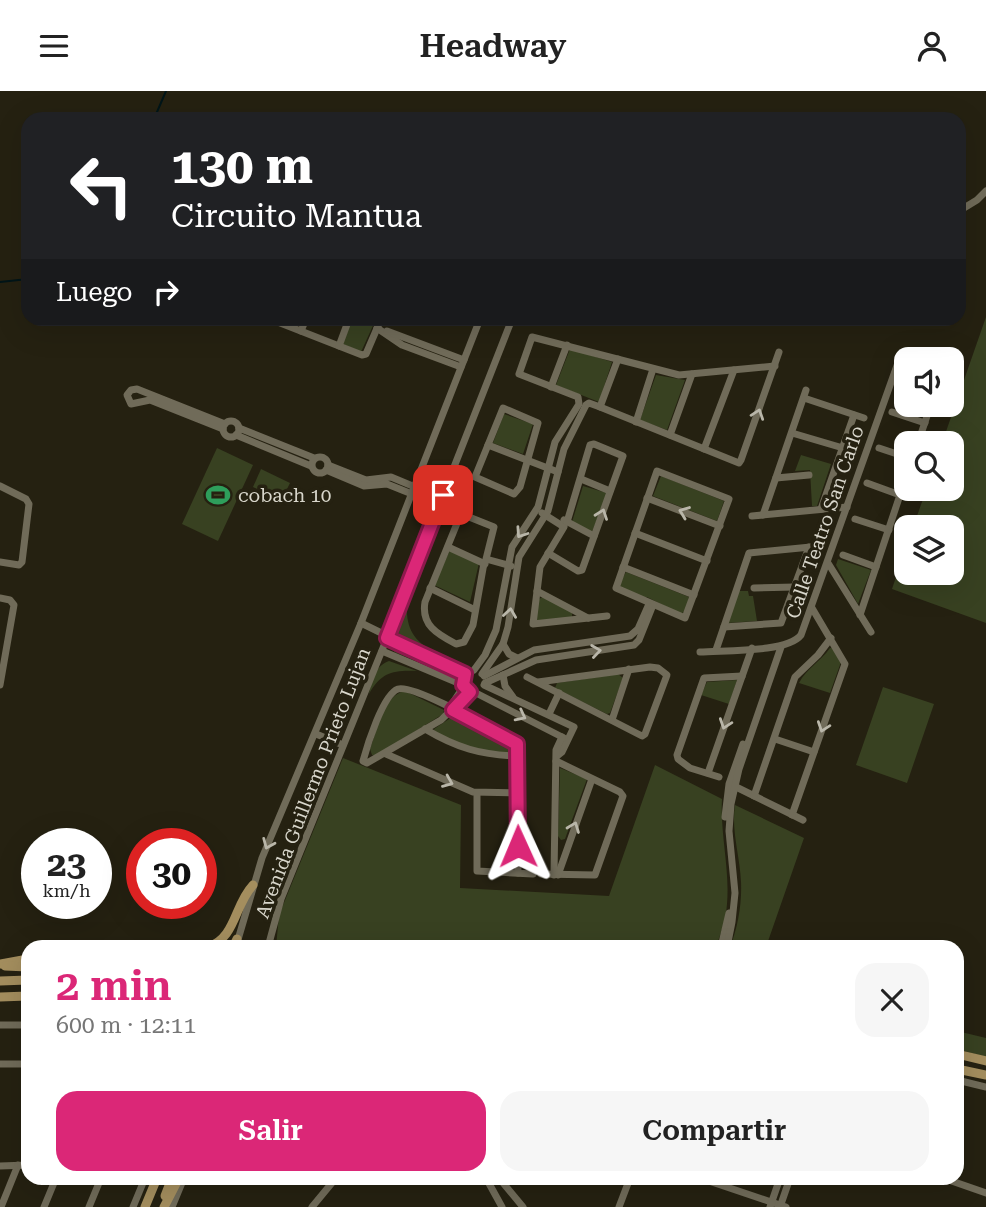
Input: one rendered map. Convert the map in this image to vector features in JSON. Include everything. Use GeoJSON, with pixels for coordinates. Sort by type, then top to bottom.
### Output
{"type":"FeatureCollection","features":[{"type":"Feature","properties":{"kind":"main road"},"geometry":{"type":"LineString","coordinates":[[222,940],[227,935],[242,899],[253,885]]}},
{"type":"Feature","properties":{"kind":"main road"},"geometry":{"type":"LineString","coordinates":[[0,965],[21,960]]}},
{"type":"Feature","properties":{"kind":"main road"},"geometry":{"type":"LineString","coordinates":[[0,965],[21,966]]}},
{"type":"Feature","properties":{"kind":"main road"},"geometry":{"type":"LineString","coordinates":[[0,981],[21,980]]}},
{"type":"Feature","properties":{"kind":"main road"},"geometry":{"type":"LineString","coordinates":[[0,997],[21,996]]}},
{"type":"Feature","properties":{"kind":"main road"},"geometry":{"type":"LineString","coordinates":[[964,1056],[986,1061]]}},
{"type":"Feature","properties":{"kind":"main road"},"geometry":{"type":"LineString","coordinates":[[964,1070],[986,1075]]}},
{"type":"Feature","properties":{"kind":"main road"},"geometry":{"type":"LineString","coordinates":[[139,1207],[145,1185]]}},
{"type":"Feature","properties":{"kind":"main road"},"geometry":{"type":"LineString","coordinates":[[145,1207],[154,1185]]}},
{"type":"Feature","properties":{"kind":"main road"},"geometry":{"type":"LineString","coordinates":[[162,1207],[170,1185]]}},
{"type":"Feature","properties":{"kind":"main road"},"geometry":{"type":"LineString","coordinates":[[162,1207],[176,1185]]}},
{"type":"Feature","properties":{"kind":"street"},"geometry":{"type":"LineString","coordinates":[[966,207],[986,191]]}},
{"type":"Feature","properties":{"kind":"street"},"geometry":{"type":"LineString","coordinates":[[288,326],[362,355],[366,354],[377,328],[402,345],[416,345],[462,364]]}},
{"type":"Feature","properties":{"kind":"street"},"geometry":{"type":"LineString","coordinates":[[301,331],[303,326]]}},
{"type":"Feature","properties":{"kind":"street"},"geometry":{"type":"LineString","coordinates":[[339,346],[346,326]]}},
{"type":"Feature","properties":{"kind":"street","name":"Avenida Guillermo Prieto Lujan"},"geometry":{"type":"LineString","coordinates":[[236,940],[253,885],[361,623],[477,326]]}},
{"type":"Feature","properties":{"kind":"street","name":"Avenida Guillermo Prieto Lujan"},"geometry":{"type":"LineString","coordinates":[[270,940],[281,899],[509,326]]}},
{"type":"Feature","properties":{"kind":"street"},"geometry":{"type":"LineString","coordinates":[[482,678],[503,644],[516,569],[523,549],[546,513],[566,443],[579,417],[578,398],[521,375],[518,371],[533,336],[679,375],[775,366]]}},
{"type":"Feature","properties":{"kind":"street"},"geometry":{"type":"LineString","coordinates":[[551,387],[567,345]]}},
{"type":"Feature","properties":{"kind":"street"},"geometry":{"type":"LineString","coordinates":[[482,678],[485,655],[494,638],[512,547],[537,508],[555,442],[590,404],[737,463],[741,462],[779,352]]}},
{"type":"Feature","properties":{"kind":"street"},"geometry":{"type":"LineString","coordinates":[[600,407],[618,359]]}},
{"type":"Feature","properties":{"kind":"street"},"geometry":{"type":"LineString","coordinates":[[636,422],[653,369]]}},
{"type":"Feature","properties":{"kind":"street"},"geometry":{"type":"LineString","coordinates":[[704,449],[734,370]]}},
{"type":"Feature","properties":{"kind":"street"},"geometry":{"type":"LineString","coordinates":[[670,435],[692,374]]}},
{"type":"Feature","properties":{"kind":"street","name":"Calle Teatro San Carlo"},"geometry":{"type":"LineString","coordinates":[[779,648],[798,639],[812,608],[894,374]]}},
{"type":"Feature","properties":{"kind":"street"},"geometry":{"type":"LineString","coordinates":[[224,427],[150,400],[131,404],[127,395],[136,389],[224,427],[229,437],[238,432]]}},
{"type":"Feature","properties":{"kind":"street"},"geometry":{"type":"LineString","coordinates":[[763,515],[805,394],[864,418]]}},
{"type":"Feature","properties":{"kind":"street"},"geometry":{"type":"LineString","coordinates":[[504,408],[538,422],[518,491],[514,495],[478,480],[475,476],[488,445],[504,408]]}},
{"type":"Feature","properties":{"kind":"street"},"geometry":{"type":"LineString","coordinates":[[892,412],[925,423]]}},
{"type":"Feature","properties":{"kind":"street"},"geometry":{"type":"LineString","coordinates":[[821,509],[855,415]]}},
{"type":"Feature","properties":{"kind":"street"},"geometry":{"type":"LineString","coordinates":[[922,431],[927,417]]}},
{"type":"Feature","properties":{"kind":"street"},"geometry":{"type":"LineString","coordinates":[[224,427],[232,421],[238,432],[313,462]]}},
{"type":"Feature","properties":{"kind":"street"},"geometry":{"type":"LineString","coordinates":[[792,433],[843,448]]}},
{"type":"Feature","properties":{"kind":"street"},"geometry":{"type":"LineString","coordinates":[[548,553],[579,571],[583,568],[623,456],[594,444],[590,446],[565,524],[548,553],[539,571],[534,625],[607,616]]}},
{"type":"Feature","properties":{"kind":"street"},"geometry":{"type":"LineString","coordinates":[[488,445],[558,474]]}},
{"type":"Feature","properties":{"kind":"street"},"geometry":{"type":"LineString","coordinates":[[879,448],[894,453]]}},
{"type":"Feature","properties":{"kind":"street"},"geometry":{"type":"LineString","coordinates":[[313,462],[319,456],[324,458],[327,467],[364,486],[387,484],[413,490]]}},
{"type":"Feature","properties":{"kind":"street"},"geometry":{"type":"LineString","coordinates":[[313,462],[314,471],[319,473],[327,467]]}},
{"type":"Feature","properties":{"kind":"street"},"geometry":{"type":"LineString","coordinates":[[657,471],[728,497],[720,526],[685,618],[617,589],[657,471]]}},
{"type":"Feature","properties":{"kind":"street"},"geometry":{"type":"LineString","coordinates":[[776,478],[809,475]]}},
{"type":"Feature","properties":{"kind":"street"},"geometry":{"type":"LineString","coordinates":[[581,479],[610,491]]}},
{"type":"Feature","properties":{"kind":"street"},"geometry":{"type":"LineString","coordinates":[[867,483],[894,493]]}},
{"type":"Feature","properties":{"kind":"street"},"geometry":{"type":"LineString","coordinates":[[0,486],[26,499],[29,504],[22,562],[19,565],[0,562]]}},
{"type":"Feature","properties":{"kind":"street"},"geometry":{"type":"LineString","coordinates":[[647,498],[720,526]]}},
{"type":"Feature","properties":{"kind":"street"},"geometry":{"type":"LineString","coordinates":[[860,615],[898,501]]}},
{"type":"Feature","properties":{"kind":"street"},"geometry":{"type":"LineString","coordinates":[[752,516],[848,507]]}},
{"type":"Feature","properties":{"kind":"street"},"geometry":{"type":"LineString","coordinates":[[537,508],[594,536]]}},
{"type":"Feature","properties":{"kind":"street"},"geometry":{"type":"LineString","coordinates":[[464,515],[495,528],[485,560],[468,638],[461,644],[456,644],[434,632],[426,621],[424,607],[459,518],[464,515]]}},
{"type":"Feature","properties":{"kind":"street"},"geometry":{"type":"LineString","coordinates":[[855,519],[889,530]]}},
{"type":"Feature","properties":{"kind":"street"},"geometry":{"type":"LineString","coordinates":[[635,533],[707,561]]}},
{"type":"Feature","properties":{"kind":"street"},"geometry":{"type":"LineString","coordinates":[[716,650],[750,553],[821,546]]}},
{"type":"Feature","properties":{"kind":"street"},"geometry":{"type":"LineString","coordinates":[[448,547],[516,569]]}},
{"type":"Feature","properties":{"kind":"street"},"geometry":{"type":"LineString","coordinates":[[724,627],[781,623],[808,547]]}},
{"type":"Feature","properties":{"kind":"street"},"geometry":{"type":"LineString","coordinates":[[843,555],[876,567]]}},
{"type":"Feature","properties":{"kind":"street"},"geometry":{"type":"LineString","coordinates":[[828,563],[871,632]]}},
{"type":"Feature","properties":{"kind":"street"},"geometry":{"type":"LineString","coordinates":[[623,567],[694,595]]}},
{"type":"Feature","properties":{"kind":"street"},"geometry":{"type":"LineString","coordinates":[[754,588],[795,587]]}},
{"type":"Feature","properties":{"kind":"street"},"geometry":{"type":"LineString","coordinates":[[430,588],[475,610]]}},
{"type":"Feature","properties":{"kind":"street"},"geometry":{"type":"LineString","coordinates":[[537,591],[589,618]]}},
{"type":"Feature","properties":{"kind":"street"},"geometry":{"type":"LineString","coordinates":[[0,599],[10,600],[14,605],[0,685]]}},
{"type":"Feature","properties":{"kind":"street"},"geometry":{"type":"LineString","coordinates":[[482,678],[503,675],[536,660],[631,646],[651,605]]}},
{"type":"Feature","properties":{"kind":"street"},"geometry":{"type":"LineString","coordinates":[[792,815],[845,664],[812,608]]}},
{"type":"Feature","properties":{"kind":"street"},"geometry":{"type":"LineString","coordinates":[[361,623],[465,674],[482,678],[516,700],[574,728],[556,749],[556,875]]}},
{"type":"Feature","properties":{"kind":"street"},"geometry":{"type":"LineString","coordinates":[[518,873],[515,742],[450,710],[414,691],[396,690],[384,705],[363,759],[365,762],[369,763],[386,754],[425,729],[450,710],[468,689],[482,678],[517,658],[540,649],[637,637]]}},
{"type":"Feature","properties":{"kind":"street"},"geometry":{"type":"LineString","coordinates":[[754,796],[795,677],[831,638]]}},
{"type":"Feature","properties":{"kind":"street"},"geometry":{"type":"LineString","coordinates":[[503,644],[509,654],[517,658]]}},
{"type":"Feature","properties":{"kind":"street"},"geometry":{"type":"LineString","coordinates":[[708,773],[752,648]]}},
{"type":"Feature","properties":{"kind":"street"},"geometry":{"type":"LineString","coordinates":[[700,652],[779,648],[732,785],[725,825],[730,905],[722,940]]}},
{"type":"Feature","properties":{"kind":"street"},"geometry":{"type":"LineString","coordinates":[[382,651],[468,689],[565,738]]}},
{"type":"Feature","properties":{"kind":"street"},"geometry":{"type":"LineString","coordinates":[[527,677],[644,735],[667,675],[665,671],[654,667],[538,682]]}},
{"type":"Feature","properties":{"kind":"street"},"geometry":{"type":"LineString","coordinates":[[612,720],[629,669]]}},
{"type":"Feature","properties":{"kind":"street"},"geometry":{"type":"LineString","coordinates":[[465,674],[468,689]]}},
{"type":"Feature","properties":{"kind":"street"},"geometry":{"type":"LineString","coordinates":[[503,675],[507,690],[516,700]]}},
{"type":"Feature","properties":{"kind":"street"},"geometry":{"type":"LineString","coordinates":[[719,777],[684,765],[677,757],[704,679],[742,676]]}},
{"type":"Feature","properties":{"kind":"street"},"geometry":{"type":"LineString","coordinates":[[551,715],[561,694]]}},
{"type":"Feature","properties":{"kind":"street"},"geometry":{"type":"LineString","coordinates":[[425,729],[478,753],[517,756]]}},
{"type":"Feature","properties":{"kind":"street"},"geometry":{"type":"LineString","coordinates":[[316,734],[343,745]]}},
{"type":"Feature","properties":{"kind":"street"},"geometry":{"type":"LineString","coordinates":[[775,739],[814,753]]}},
{"type":"Feature","properties":{"kind":"street"},"geometry":{"type":"LineString","coordinates":[[386,754],[477,793],[518,793]]}},
{"type":"Feature","properties":{"kind":"street"},"geometry":{"type":"LineString","coordinates":[[477,793],[477,870],[595,875],[622,794],[556,758]]}},
{"type":"Feature","properties":{"kind":"street"},"geometry":{"type":"LineString","coordinates":[[556,875],[592,779]]}},
{"type":"Feature","properties":{"kind":"street"},"geometry":{"type":"LineString","coordinates":[[732,785],[803,820]]}},
{"type":"Feature","properties":{"kind":"street"},"geometry":{"type":"LineString","coordinates":[[728,940],[735,893],[729,831],[732,785]]}},
{"type":"Feature","properties":{"kind":"street"},"geometry":{"type":"LineString","coordinates":[[0,1025],[21,1025]]}},
{"type":"Feature","properties":{"kind":"street"},"geometry":{"type":"LineString","coordinates":[[0,1064],[21,1064]]}},
{"type":"Feature","properties":{"kind":"street"},"geometry":{"type":"LineString","coordinates":[[964,1082],[986,1087]]}},
{"type":"Feature","properties":{"kind":"street"},"geometry":{"type":"LineString","coordinates":[[0,1166],[18,1165],[2,1205],[12,1207]]}},
{"type":"Feature","properties":{"kind":"street"},"geometry":{"type":"LineString","coordinates":[[44,1207],[53,1185]]}},
{"type":"Feature","properties":{"kind":"street"},"geometry":{"type":"LineString","coordinates":[[89,1207],[98,1185]]}},
{"type":"Feature","properties":{"kind":"street"},"geometry":{"type":"LineString","coordinates":[[133,1207],[144,1185]]}},
{"type":"Feature","properties":{"kind":"street"},"geometry":{"type":"LineString","coordinates":[[172,1207],[179,1185]]}},
{"type":"Feature","properties":{"kind":"street"},"geometry":{"type":"LineString","coordinates":[[312,1207],[330,1185]]}},
{"type":"Feature","properties":{"kind":"street"},"geometry":{"type":"LineString","coordinates":[[490,1185],[502,1207]]}},
{"type":"Feature","properties":{"kind":"street"},"geometry":{"type":"LineString","coordinates":[[505,1185],[523,1207]]}},
{"type":"Feature","properties":{"kind":"street"},"geometry":{"type":"LineString","coordinates":[[619,1207],[627,1185]]}},
{"type":"Feature","properties":{"kind":"street"},"geometry":{"type":"LineString","coordinates":[[718,1185],[770,1205],[782,1206],[788,1185]]}},
{"type":"Feature","properties":{"kind":"street"},"geometry":{"type":"LineString","coordinates":[[770,1205],[777,1185]]}},
{"type":"Feature","properties":{"kind":"street"},"geometry":{"type":"LineString","coordinates":[[963,1185],[986,1193]]}},
{"type":"Feature","properties":{"kind":"green space"},"geometry":{"type":"Polygon","coordinates":[[[986,317],[986,623],[892,589],[894,583],[964,585],[964,515],[917,515],[922,501],[964,501],[964,431],[946,431],[951,417],[964,417],[964,380],[986,317]]]}},
{"type":"Feature","properties":{"kind":"green space"},"geometry":{"type":"Polygon","coordinates":[[[349,326],[373,326],[361,352],[343,344],[349,326]]]}},
{"type":"Feature","properties":{"kind":"green space"},"geometry":{"type":"Polygon","coordinates":[[[570,349],[612,362],[599,402],[556,385],[570,349]]]}},
{"type":"Feature","properties":{"kind":"green space"},"geometry":{"type":"Polygon","coordinates":[[[656,375],[685,380],[667,430],[640,420],[656,375]]]}},
{"type":"Feature","properties":{"kind":"green space"},"geometry":{"type":"Polygon","coordinates":[[[504,414],[533,424],[523,454],[493,443],[504,414]]]}},
{"type":"Feature","properties":{"kind":"green space","name":"cobach 10"},"geometry":{"type":"Polygon","coordinates":[[[217,448],[253,465],[218,541],[182,524],[217,448]]]}},
{"type":"Feature","properties":{"kind":"green space"},"geometry":{"type":"Polygon","coordinates":[[[801,455],[831,464],[817,506],[812,506],[810,470],[795,471],[801,455]]]}},
{"type":"Feature","properties":{"kind":"green space"},"geometry":{"type":"Polygon","coordinates":[[[261,469],[290,483],[281,501],[253,487],[261,469]]]}},
{"type":"Feature","properties":{"kind":"green space"},"geometry":{"type":"Polygon","coordinates":[[[661,476],[724,501],[717,521],[653,496],[661,476]]]}},
{"type":"Feature","properties":{"kind":"green space"},"geometry":{"type":"Polygon","coordinates":[[[583,486],[607,493],[592,532],[572,522],[583,486]]]}},
{"type":"Feature","properties":{"kind":"green space"},"geometry":{"type":"Polygon","coordinates":[[[450,550],[479,563],[470,602],[434,585],[450,550]]]}},
{"type":"Feature","properties":{"kind":"green space"},"geometry":{"type":"Polygon","coordinates":[[[838,559],[871,570],[858,604],[836,565],[838,559]]]}},
{"type":"Feature","properties":{"kind":"green space"},"geometry":{"type":"Polygon","coordinates":[[[626,572],[689,597],[686,610],[681,614],[647,597],[643,600],[621,589],[619,585],[626,572]]]}},
{"type":"Feature","properties":{"kind":"green space"},"geometry":{"type":"Polygon","coordinates":[[[739,591],[748,591],[749,596],[753,596],[757,621],[727,623],[739,591]]]}},
{"type":"Feature","properties":{"kind":"green space"},"geometry":{"type":"Polygon","coordinates":[[[407,597],[409,625],[414,636],[425,646],[402,638],[396,631],[407,597]]]}},
{"type":"Feature","properties":{"kind":"green space"},"geometry":{"type":"Polygon","coordinates":[[[543,597],[572,612],[572,618],[538,623],[535,620],[539,599],[543,597]]]}},
{"type":"Feature","properties":{"kind":"green space"},"geometry":{"type":"Polygon","coordinates":[[[395,647],[456,673],[458,677],[394,652],[395,647]]]}},
{"type":"Feature","properties":{"kind":"green space"},"geometry":{"type":"Polygon","coordinates":[[[833,648],[841,662],[830,693],[799,683],[806,673],[833,648]]]}},
{"type":"Feature","properties":{"kind":"green space"},"geometry":{"type":"Polygon","coordinates":[[[389,661],[417,671],[389,674],[378,681],[369,694],[377,670],[389,661]]]}},
{"type":"Feature","properties":{"kind":"green space"},"geometry":{"type":"Polygon","coordinates":[[[618,674],[623,678],[610,713],[607,714],[555,688],[557,683],[618,674]]]}},
{"type":"Feature","properties":{"kind":"green space"},"geometry":{"type":"Polygon","coordinates":[[[737,680],[729,704],[701,695],[707,682],[737,680]]]}},
{"type":"Feature","properties":{"kind":"green space"},"geometry":{"type":"Polygon","coordinates":[[[883,687],[934,704],[907,783],[856,765],[883,687]]]}},
{"type":"Feature","properties":{"kind":"green space"},"geometry":{"type":"Polygon","coordinates":[[[405,691],[444,710],[443,714],[377,755],[372,755],[370,749],[386,706],[397,694],[405,691]]]}},
{"type":"Feature","properties":{"kind":"green space"},"geometry":{"type":"Polygon","coordinates":[[[455,715],[508,741],[515,747],[511,754],[478,752],[435,733],[434,729],[455,715]]]}},
{"type":"Feature","properties":{"kind":"green space"},"geometry":{"type":"Polygon","coordinates":[[[343,758],[461,805],[460,888],[609,896],[655,765],[722,799],[728,891],[726,915],[718,940],[277,940],[279,915],[343,758]]]}},
{"type":"Feature","properties":{"kind":"green space"},"geometry":{"type":"Polygon","coordinates":[[[560,768],[587,779],[565,839],[561,840],[558,836],[560,768]]]}},
{"type":"Feature","properties":{"kind":"green space"},"geometry":{"type":"Polygon","coordinates":[[[735,805],[804,838],[768,940],[732,940],[741,890],[734,824],[735,805]]]}},
{"type":"Feature","properties":{"kind":"green space"},"geometry":{"type":"Polygon","coordinates":[[[964,1033],[986,1038],[986,1057],[964,1051],[964,1033]]]}},
{"type":"Feature","properties":{"kind":"waterway"},"geometry":{"type":"LineString","coordinates":[[157,112],[166,91]]}},
{"type":"Feature","properties":{"kind":"waterway"},"geometry":{"type":"LineString","coordinates":[[0,282],[21,280]]}},
{"type":"Feature","properties":{"kind":"place","name":"cobach 10"},"geometry":{"type":"Point","coordinates":[218,495]}},
{"type":"Feature","properties":{"kind":"route"},"geometry":{"type":"LineString","coordinates":[[443,495],[387,638],[465,674],[463,685],[470,692],[453,710],[517,744],[518,846]]}}]}
